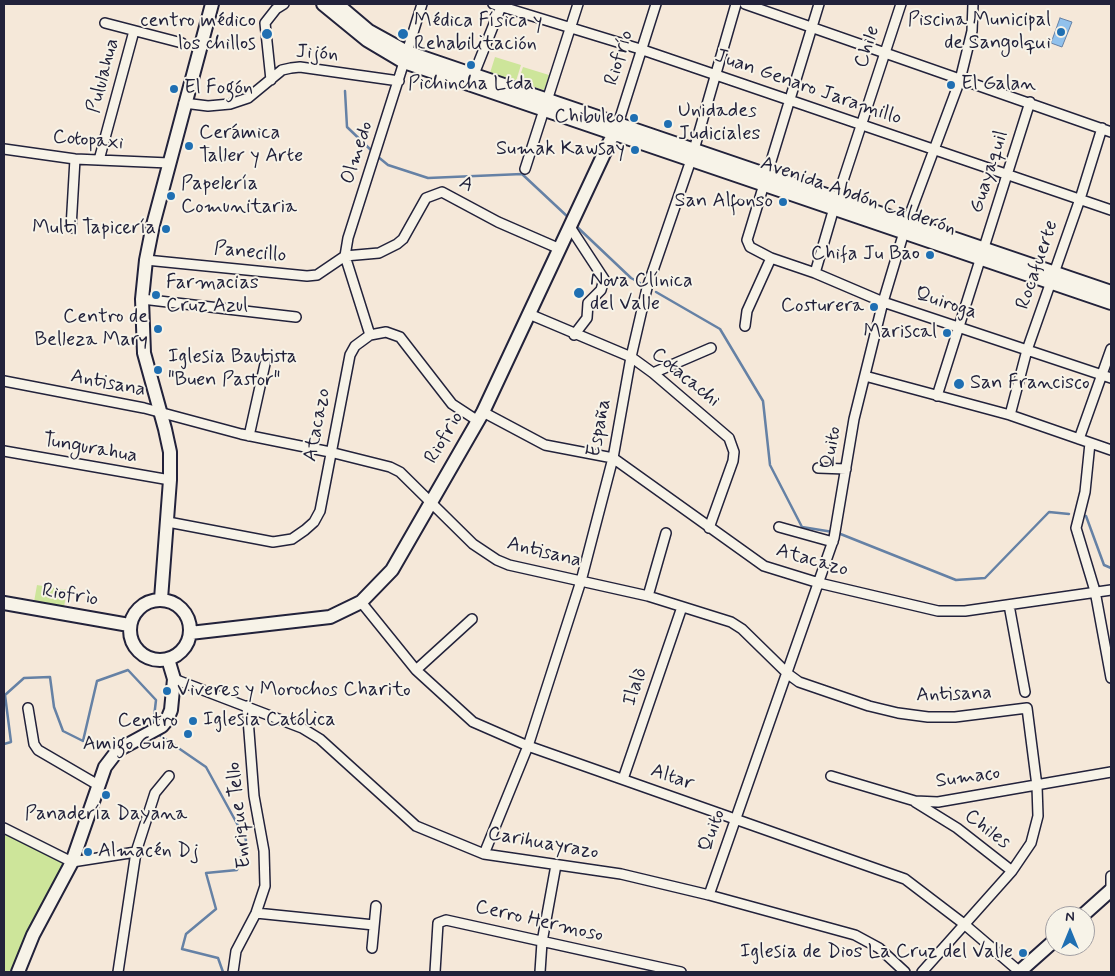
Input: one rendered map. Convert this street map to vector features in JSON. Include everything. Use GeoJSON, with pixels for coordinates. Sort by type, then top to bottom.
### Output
{"type":"FeatureCollection","features":[{"type":"Feature","properties":{"kind":"street"},"geometry":{"type":"LineString","coordinates":[[161,599],[168,522],[170,452],[144,353],[142,299],[146,260],[169,163],[212,4]]}},
{"type":"Feature","properties":{"kind":"street"},"geometry":{"type":"LineString","coordinates":[[270,80],[264,23],[276,9],[284,4]]}},
{"type":"Feature","properties":{"kind":"street","name":"Avenida Abdón Calderón"},"geometry":{"type":"LineString","coordinates":[[323,4],[367,40],[406,57],[1051,277],[1111,303]]}},
{"type":"Feature","properties":{"kind":"street","name":"Avenida Abdón Calderón"},"geometry":{"type":"LineString","coordinates":[[337,4],[369,31],[406,57],[474,74],[545,104]]}},
{"type":"Feature","properties":{"kind":"street","name":"Olmedo"},"geometry":{"type":"LineString","coordinates":[[346,256],[348,238],[381,140],[422,4]]}},
{"type":"Feature","properties":{"kind":"street"},"geometry":{"type":"LineString","coordinates":[[525,169],[578,4]]}},
{"type":"Feature","properties":{"kind":"street","name":"Riofrío"},"geometry":{"type":"LineString","coordinates":[[616,129],[640,49],[656,4]]}},
{"type":"Feature","properties":{"kind":"street","name":"España"},"geometry":{"type":"LineString","coordinates":[[484,854],[528,746],[581,581],[613,458],[631,357],[647,288],[692,154],[736,4]]}},
{"type":"Feature","properties":{"kind":"street"},"geometry":{"type":"LineString","coordinates":[[745,4],[884,54],[1030,102],[1111,132]]}},
{"type":"Feature","properties":{"kind":"street","name":"Quiroga"},"geometry":{"type":"LineString","coordinates":[[819,4],[747,240],[750,247],[771,258],[815,273],[884,302],[1107,376]]}},
{"type":"Feature","properties":{"kind":"street","name":"Chile"},"geometry":{"type":"LineString","coordinates":[[815,273],[860,125],[901,4]]}},
{"type":"Feature","properties":{"kind":"street","name":"Quito"},"geometry":{"type":"LineString","coordinates":[[709,895],[834,540],[865,376],[906,227],[960,80],[972,31],[971,4]]}},
{"type":"Feature","properties":{"kind":"street"},"geometry":{"type":"LineString","coordinates":[[474,74],[499,5]]}},
{"type":"Feature","properties":{"kind":"street","name":"Juan Genaro Jaramillo"},"geometry":{"type":"LineString","coordinates":[[499,5],[640,49],[1111,210]]}},
{"type":"Feature","properties":{"kind":"street"},"geometry":{"type":"LineString","coordinates":[[105,23],[182,44]]}},
{"type":"Feature","properties":{"kind":"street","name":"Pululahua"},"geometry":{"type":"LineString","coordinates":[[99,160],[134,31]]}},
{"type":"Feature","properties":{"kind":"street","name":"Jijón"},"geometry":{"type":"LineString","coordinates":[[184,103],[208,106],[230,104],[248,98],[282,70],[300,67],[399,81]]}},
{"type":"Feature","properties":{"kind":"street","name":"Guayaquil"},"geometry":{"type":"LineString","coordinates":[[937,396],[1030,102]]}},
{"type":"Feature","properties":{"kind":"street","name":"Rocafuerte"},"geometry":{"type":"LineString","coordinates":[[1010,415],[1027,350],[1051,277],[1080,199],[1102,128]]}},
{"type":"Feature","properties":{"kind":"street","name":"Riofrìo"},"geometry":{"type":"LineString","coordinates":[[190,632],[330,617],[361,602],[392,570],[430,501],[481,416],[616,129]]}},
{"type":"Feature","properties":{"kind":"street","name":"Cotopaxi"},"geometry":{"type":"LineString","coordinates":[[4,150],[75,159],[169,163]]}},
{"type":"Feature","properties":{"kind":"street"},"geometry":{"type":"LineString","coordinates":[[71,228],[75,159]]}},
{"type":"Feature","properties":{"kind":"street","name":"A"},"geometry":{"type":"LineString","coordinates":[[346,256],[379,252],[397,244],[403,239],[426,198],[442,192],[498,222],[560,249]]}},
{"type":"Feature","properties":{"kind":"street"},"geometry":{"type":"LineString","coordinates":[[572,223],[604,279],[601,290],[588,304],[587,318],[574,335]]}},
{"type":"Feature","properties":{"kind":"street"},"geometry":{"type":"LineString","coordinates":[[346,256],[370,335]]}},
{"type":"Feature","properties":{"kind":"street","name":"Panecillo"},"geometry":{"type":"LineString","coordinates":[[146,260],[307,276],[318,275],[346,256]]}},
{"type":"Feature","properties":{"kind":"street"},"geometry":{"type":"LineString","coordinates":[[745,326],[747,311],[771,258]]}},
{"type":"Feature","properties":{"kind":"street","name":"Avenida Abdón Calderón"},"geometry":{"type":"LineString","coordinates":[[1051,277],[1111,292]]}},
{"type":"Feature","properties":{"kind":"street"},"geometry":{"type":"LineString","coordinates":[[142,299],[296,317]]}},
{"type":"Feature","properties":{"kind":"street","name":"Cotacachi"},"geometry":{"type":"LineString","coordinates":[[528,314],[574,335],[631,357],[654,373],[724,433],[732,444],[733,461],[709,528]]}},
{"type":"Feature","properties":{"kind":"street","name":"Atacazo"},"geometry":{"type":"LineString","coordinates":[[168,522],[273,542],[292,539],[314,522],[320,511],[350,355],[355,346],[370,335],[386,332],[400,337],[452,404],[545,445],[613,458],[709,528],[769,568],[819,583],[938,611],[965,611],[1111,590]]}},
{"type":"Feature","properties":{"kind":"street"},"geometry":{"type":"LineString","coordinates":[[654,373],[711,348]]}},
{"type":"Feature","properties":{"kind":"street"},"geometry":{"type":"LineString","coordinates":[[1079,439],[1107,376],[1111,349]]}},
{"type":"Feature","properties":{"kind":"street"},"geometry":{"type":"LineString","coordinates":[[249,436],[265,364]]}},
{"type":"Feature","properties":{"kind":"street"},"geometry":{"type":"LineString","coordinates":[[865,376],[1010,415],[1111,450]]}},
{"type":"Feature","properties":{"kind":"street","name":"Antisana"},"geometry":{"type":"LineString","coordinates":[[4,381],[160,413],[249,436],[330,452],[396,470],[487,555],[509,565],[648,596],[737,625],[788,674],[799,682],[869,706],[898,713],[928,717],[955,717],[1027,708],[1037,786]]}},
{"type":"Feature","properties":{"kind":"street"},"geometry":{"type":"LineString","coordinates":[[1090,443],[1085,492],[1076,528],[1095,591],[1111,678]]}},
{"type":"Feature","properties":{"kind":"street","name":"Tungurahua"},"geometry":{"type":"LineString","coordinates":[[4,451],[170,480]]}},
{"type":"Feature","properties":{"kind":"street"},"geometry":{"type":"LineString","coordinates":[[818,468],[846,469]]}},
{"type":"Feature","properties":{"kind":"street"},"geometry":{"type":"LineString","coordinates":[[779,526],[834,540]]}},
{"type":"Feature","properties":{"kind":"street"},"geometry":{"type":"LineString","coordinates":[[648,596],[666,533]]}},
{"type":"Feature","properties":{"kind":"street"},"geometry":{"type":"LineString","coordinates":[[161,599],[180,606],[186,614],[190,632],[183,649],[168,659],[151,659],[136,650],[131,642],[129,625],[137,609],[152,600],[161,599]]}},
{"type":"Feature","properties":{"kind":"street","name":"Altar"},"geometry":{"type":"LineString","coordinates":[[361,602],[416,670],[473,722],[528,746],[905,879],[964,924],[1020,972]]}},
{"type":"Feature","properties":{"kind":"street","name":"Riofrìo"},"geometry":{"type":"LineString","coordinates":[[4,603],[129,625]]}},
{"type":"Feature","properties":{"kind":"street"},"geometry":{"type":"LineString","coordinates":[[1009,605],[1025,692]]}},
{"type":"Feature","properties":{"kind":"street","name":"Ilalò"},"geometry":{"type":"LineString","coordinates":[[623,779],[682,607]]}},
{"type":"Feature","properties":{"kind":"street"},"geometry":{"type":"LineString","coordinates":[[416,670],[472,619]]}},
{"type":"Feature","properties":{"kind":"street"},"geometry":{"type":"LineString","coordinates":[[18,972],[33,935],[72,862],[105,767],[118,750],[162,726],[171,710],[174,679],[168,659]]}},
{"type":"Feature","properties":{"kind":"street","name":"Carihuayrazo"},"geometry":{"type":"LineString","coordinates":[[174,679],[285,720],[320,739],[416,826],[484,854],[621,874],[709,895],[855,935],[878,948],[905,972]]}},
{"type":"Feature","properties":{"kind":"street","name":"Enrique Tello"},"geometry":{"type":"LineString","coordinates":[[233,972],[236,950],[256,913],[264,886],[264,850],[254,796],[247,706]]}},
{"type":"Feature","properties":{"kind":"street"},"geometry":{"type":"LineString","coordinates":[[28,708],[34,744],[38,750],[98,785]]}},
{"type":"Feature","properties":{"kind":"street","name":"Sumaco"},"geometry":{"type":"LineString","coordinates":[[831,776],[915,801],[938,802],[1111,772]]}},
{"type":"Feature","properties":{"kind":"street"},"geometry":{"type":"LineString","coordinates":[[118,972],[136,852],[155,793],[169,776]]}},
{"type":"Feature","properties":{"kind":"street"},"geometry":{"type":"LineString","coordinates":[[922,972],[1012,871],[1031,842],[1038,816],[1037,786]]}},
{"type":"Feature","properties":{"kind":"street","name":"Chiles"},"geometry":{"type":"LineString","coordinates":[[915,801],[957,828],[1012,871]]}},
{"type":"Feature","properties":{"kind":"street"},"geometry":{"type":"LineString","coordinates":[[4,828],[72,862],[136,852]]}},
{"type":"Feature","properties":{"kind":"street"},"geometry":{"type":"LineString","coordinates":[[540,972],[542,942],[556,865]]}},
{"type":"Feature","properties":{"kind":"street"},"geometry":{"type":"LineString","coordinates":[[1094,906],[1111,891],[1111,876]]}},
{"type":"Feature","properties":{"kind":"street"},"geometry":{"type":"LineString","coordinates":[[372,948],[376,906]]}},
{"type":"Feature","properties":{"kind":"street"},"geometry":{"type":"LineString","coordinates":[[256,913],[374,925]]}},
{"type":"Feature","properties":{"kind":"street","name":"Cerro Hermoso"},"geometry":{"type":"LineString","coordinates":[[435,972],[437,928],[442,920],[450,920],[681,972]]}},
{"type":"Feature","properties":{"kind":"street"},"geometry":{"type":"LineString","coordinates":[[1020,972],[1045,949]]}},
{"type":"Feature","properties":{"kind":"green space"},"geometry":{"type":"Polygon","coordinates":[[[495,57],[521,65],[516,81],[490,73],[495,57]]]}},
{"type":"Feature","properties":{"kind":"green space"},"geometry":{"type":"Polygon","coordinates":[[[523,67],[549,75],[544,90],[518,82],[523,67]]]}},
{"type":"Feature","properties":{"kind":"green space"},"geometry":{"type":"Polygon","coordinates":[[[37,585],[67,590],[64,607],[34,602],[37,585]]]}},
{"type":"Feature","properties":{"kind":"green space"},"geometry":{"type":"Polygon","coordinates":[[[4,833],[64,864],[33,922],[11,972],[4,972],[4,833]]]}},
{"type":"Feature","properties":{"kind":"water","name":"Piscina Municipal de Sangolqui"},"geometry":{"type":"Polygon","coordinates":[[[1060,18],[1072,22],[1062,47],[1051,43],[1060,18]]]}},
{"type":"Feature","properties":{"kind":"waterway"},"geometry":{"type":"LineString","coordinates":[[345,91],[347,127],[373,152]]}},
{"type":"Feature","properties":{"kind":"waterway"},"geometry":{"type":"LineString","coordinates":[[377,156],[388,165],[428,178],[522,174],[569,218]]}},
{"type":"Feature","properties":{"kind":"waterway"},"geometry":{"type":"LineString","coordinates":[[574,224],[631,278],[640,283]]}},
{"type":"Feature","properties":{"kind":"waterway"},"geometry":{"type":"LineString","coordinates":[[656,292],[720,329],[763,401],[770,465],[802,527],[833,532]]}},
{"type":"Feature","properties":{"kind":"waterway"},"geometry":{"type":"LineString","coordinates":[[838,533],[956,580],[985,578],[1049,512],[1069,514]]}},
{"type":"Feature","properties":{"kind":"waterway"},"geometry":{"type":"LineString","coordinates":[[1086,516],[1104,565],[1111,568]]}},
{"type":"Feature","properties":{"kind":"waterway"},"geometry":{"type":"LineString","coordinates":[[4,744],[11,742],[5,695],[24,678],[50,677],[54,707],[63,731],[83,741],[97,681],[128,670],[156,700],[153,726]]}},
{"type":"Feature","properties":{"kind":"waterway"},"geometry":{"type":"LineString","coordinates":[[158,734],[206,767],[246,840],[237,870],[206,873],[216,909],[186,934],[182,949],[218,958],[223,972]]}},
{"type":"Feature","properties":{"kind":"place","name":"Piscina Municipal de Sangolqui"},"geometry":{"type":"Point","coordinates":[1061,32]}},
{"type":"Feature","properties":{"kind":"place","name":"centro médico los chillos"},"geometry":{"type":"Point","coordinates":[267,34]}},
{"type":"Feature","properties":{"kind":"place","name":"Médica Física y Rehabilitación"},"geometry":{"type":"Point","coordinates":[403,34]}},
{"type":"Feature","properties":{"kind":"place","name":"Pichincha Ltda"},"geometry":{"type":"Point","coordinates":[471,65]}},
{"type":"Feature","properties":{"kind":"place","name":"El Galan"},"geometry":{"type":"Point","coordinates":[951,85]}},
{"type":"Feature","properties":{"kind":"place","name":"El Fogón"},"geometry":{"type":"Point","coordinates":[174,89]}},
{"type":"Feature","properties":{"kind":"place","name":"Chibuleo"},"geometry":{"type":"Point","coordinates":[634,118]}},
{"type":"Feature","properties":{"kind":"place","name":"Unidades Judiciales"},"geometry":{"type":"Point","coordinates":[668,124]}},
{"type":"Feature","properties":{"kind":"place","name":"Cerámica Taller y Arte"},"geometry":{"type":"Point","coordinates":[189,146]}},
{"type":"Feature","properties":{"kind":"place","name":"Sumak Kawsay"},"geometry":{"type":"Point","coordinates":[635,150]}},
{"type":"Feature","properties":{"kind":"place","name":"Papelería Comunitaria"},"geometry":{"type":"Point","coordinates":[171,196]}},
{"type":"Feature","properties":{"kind":"place","name":"San Alfonso"},"geometry":{"type":"Point","coordinates":[783,202]}},
{"type":"Feature","properties":{"kind":"place","name":"Multi Tapicería"},"geometry":{"type":"Point","coordinates":[166,229]}},
{"type":"Feature","properties":{"kind":"place","name":"Chifa Ju Bao"},"geometry":{"type":"Point","coordinates":[930,255]}},
{"type":"Feature","properties":{"kind":"place","name":"Nova Clínica del Valle"},"geometry":{"type":"Point","coordinates":[579,293]}},
{"type":"Feature","properties":{"kind":"place","name":"Farmacias Cruz Azul"},"geometry":{"type":"Point","coordinates":[156,295]}},
{"type":"Feature","properties":{"kind":"place","name":"Costurera"},"geometry":{"type":"Point","coordinates":[874,307]}},
{"type":"Feature","properties":{"kind":"place","name":"Centro de Belleza Mary"},"geometry":{"type":"Point","coordinates":[158,329]}},
{"type":"Feature","properties":{"kind":"place","name":"Mariscal"},"geometry":{"type":"Point","coordinates":[947,333]}},
{"type":"Feature","properties":{"kind":"place","name":"Iglesia Bautista \"Buen Pastor\""},"geometry":{"type":"Point","coordinates":[158,370]}},
{"type":"Feature","properties":{"kind":"place","name":"San Francisco"},"geometry":{"type":"Point","coordinates":[959,384]}},
{"type":"Feature","properties":{"kind":"place","name":"Viveres y Morochos Charito"},"geometry":{"type":"Point","coordinates":[167,691]}},
{"type":"Feature","properties":{"kind":"place","name":"Iglesia Católica"},"geometry":{"type":"Point","coordinates":[193,721]}},
{"type":"Feature","properties":{"kind":"place","name":"Centro Amigo Guia"},"geometry":{"type":"Point","coordinates":[188,734]}},
{"type":"Feature","properties":{"kind":"place","name":"Panadería Dayana"},"geometry":{"type":"Point","coordinates":[106,795]}},
{"type":"Feature","properties":{"kind":"place","name":"Almacén Dj"},"geometry":{"type":"Point","coordinates":[88,852]}},
{"type":"Feature","properties":{"kind":"place","name":"Iglesia de Dios La Cruz del Valle"},"geometry":{"type":"Point","coordinates":[1023,953]}}]}
